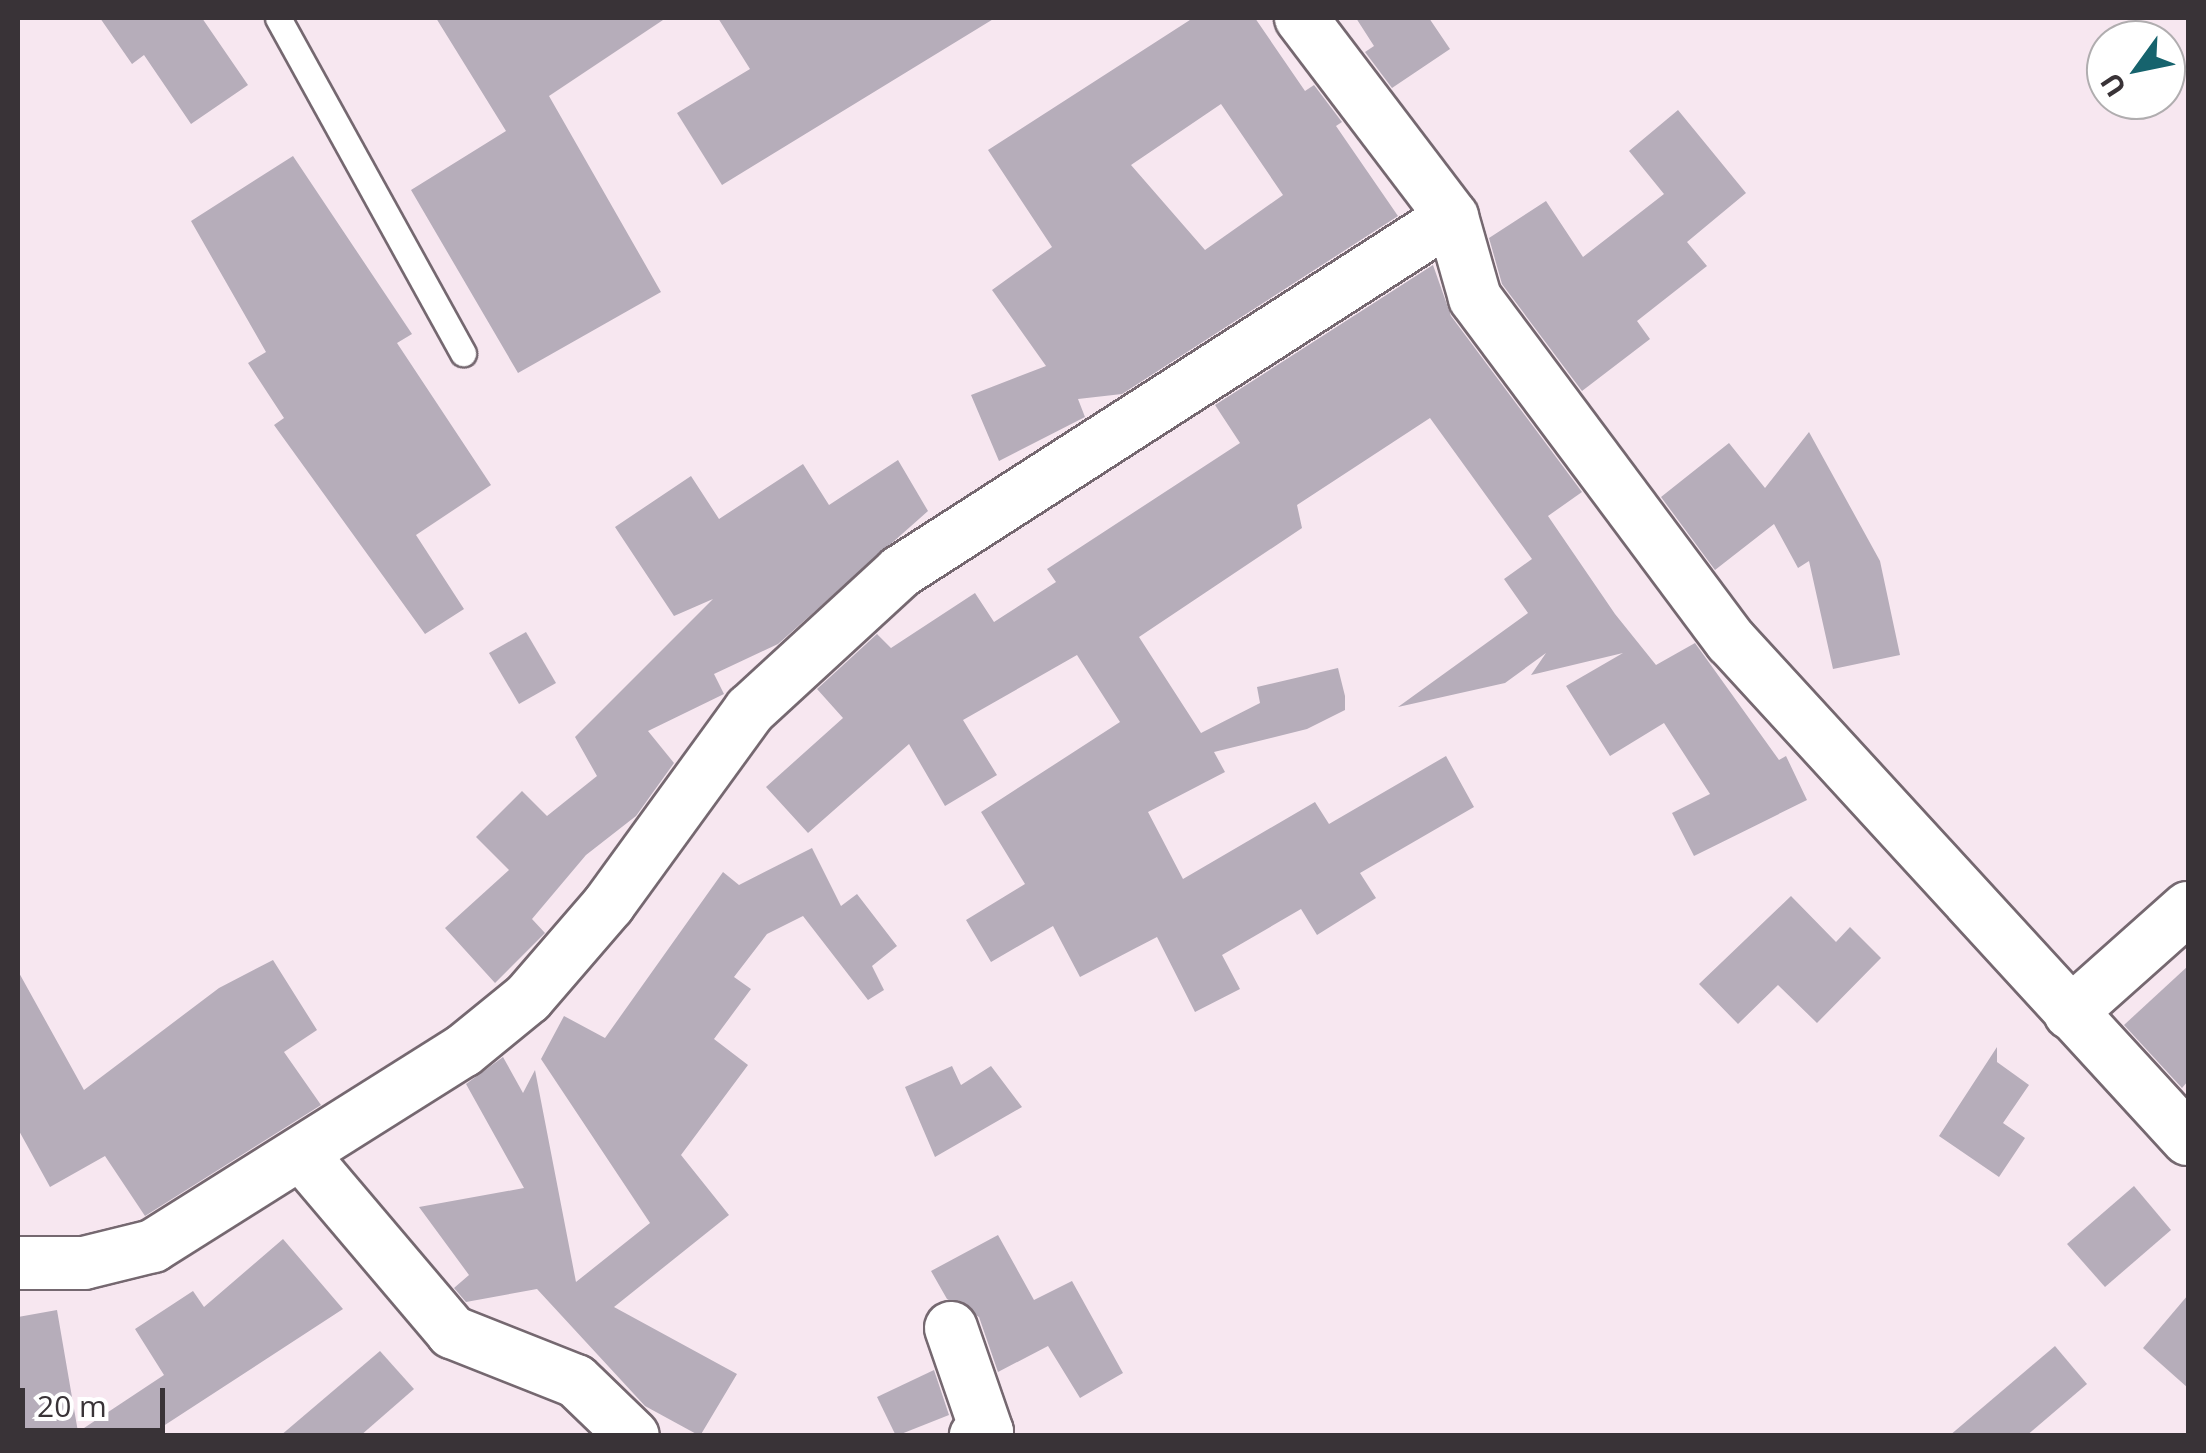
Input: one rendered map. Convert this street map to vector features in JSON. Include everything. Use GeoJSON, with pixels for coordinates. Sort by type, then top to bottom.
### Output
{"type":"FeatureCollection","features":[{"type":"Feature","properties":{"kind":"street"},"geometry":{"type":"LineString","coordinates":[[1300,18],[1452,217],[1475,298],[1731,641],[2188,1140]]}},
{"type":"Feature","properties":{"kind":"street"},"geometry":{"type":"LineString","coordinates":[[18,1263],[84,1262],[153,1246],[303,1156],[528,998],[708,778],[750,710],[900,572],[1452,217]]}},
{"type":"Feature","properties":{"kind":"street"},"geometry":{"type":"LineString","coordinates":[[2070,1012],[2188,908]]}},
{"type":"Feature","properties":{"kind":"street"},"geometry":{"type":"LineString","coordinates":[[303,1156],[452,1332],[576,1381],[633,1436]]}},
{"type":"Feature","properties":{"kind":"street"},"geometry":{"type":"LineString","coordinates":[[952,1328],[984,1434]]}},
{"type":"Feature","properties":{"kind":"lane"},"geometry":{"type":"LineString","coordinates":[[278,18],[463,353]]}},
{"type":"Feature","properties":{"kind":"building"},"geometry":{"type":"Polygon","coordinates":[[[100,18],[202,18],[248,85],[191,124],[144,55],[132,64],[100,18]]]}},
{"type":"Feature","properties":{"kind":"building"},"geometry":{"type":"Polygon","coordinates":[[[436,18],[666,18],[549,96],[661,292],[518,373],[411,190],[506,131],[436,18]]]}},
{"type":"Feature","properties":{"kind":"building"},"geometry":{"type":"Polygon","coordinates":[[[718,18],[995,18],[722,185],[677,113],[750,69],[718,18]]]}},
{"type":"Feature","properties":{"kind":"building"},"geometry":{"type":"Polygon","coordinates":[[[1193,18],[1255,18],[1305,91],[1314,85],[1342,122],[1336,126],[1398,216],[1122,394],[1078,399],[1085,417],[999,461],[971,395],[1046,366],[992,290],[1052,247],[988,150],[1193,18]],[[1221,104],[1131,165],[1205,250],[1283,195],[1221,104]]]}},
{"type":"Feature","properties":{"kind":"building"},"geometry":{"type":"Polygon","coordinates":[[[1356,18],[1429,18],[1450,49],[1392,88],[1365,52],[1374,46],[1356,18]]]}},
{"type":"Feature","properties":{"kind":"building"},"geometry":{"type":"Polygon","coordinates":[[[1678,110],[1746,193],[1687,242],[1707,266],[1637,321],[1650,339],[1582,391],[1502,284],[1489,238],[1546,201],[1583,257],[1664,194],[1629,151],[1678,110]]]}},
{"type":"Feature","properties":{"kind":"building"},"geometry":{"type":"Polygon","coordinates":[[[293,156],[412,334],[397,343],[491,485],[416,535],[464,609],[425,634],[274,425],[284,418],[248,363],[266,352],[191,221],[293,156]]]}},
{"type":"Feature","properties":{"kind":"building"},"geometry":{"type":"Polygon","coordinates":[[[1433,265],[1451,316],[1582,492],[1548,516],[1615,614],[1656,665],[1695,643],[1779,760],[1786,756],[1807,800],[1694,856],[1672,813],[1710,794],[1664,723],[1610,756],[1566,686],[1623,653],[1531,675],[1546,653],[1505,683],[1398,707],[1528,613],[1504,579],[1532,559],[1430,418],[1297,505],[1302,528],[1139,637],[1201,733],[1260,703],[1257,687],[1338,668],[1345,696],[1345,710],[1307,729],[1214,752],[1225,772],[1148,812],[1183,879],[1315,802],[1329,824],[1446,756],[1474,807],[1360,873],[1376,898],[1317,935],[1301,909],[1222,955],[1240,989],[1195,1012],[1157,937],[1080,977],[1053,926],[991,962],[966,920],[1025,884],[981,812],[1120,722],[1077,655],[963,720],[997,775],[945,806],[909,744],[808,833],[766,787],[843,718],[817,689],[877,634],[891,648],[975,593],[994,622],[1056,582],[1047,569],[1240,443],[1215,405],[1433,265]]]}},
{"type":"Feature","properties":{"kind":"building"},"geometry":{"type":"Polygon","coordinates":[[[1809,432],[1880,561],[1900,655],[1833,669],[1809,561],[1798,568],[1774,524],[1715,570],[1661,497],[1729,443],[1765,488],[1809,432]]]}},
{"type":"Feature","properties":{"kind":"building"},"geometry":{"type":"Polygon","coordinates":[[[898,460],[928,511],[778,644],[714,674],[724,694],[648,731],[674,763],[636,816],[586,855],[532,919],[545,933],[495,983],[445,928],[509,870],[476,837],[522,791],[547,816],[597,776],[575,737],[713,599],[674,616],[615,527],[691,476],[719,519],[803,464],[829,505],[898,460]]]}},
{"type":"Feature","properties":{"kind":"building"},"geometry":{"type":"Polygon","coordinates":[[[526,632],[556,683],[519,704],[489,653],[526,632]]]}},
{"type":"Feature","properties":{"kind":"building"},"geometry":{"type":"Polygon","coordinates":[[[812,848],[841,906],[857,894],[897,946],[872,966],[884,990],[868,1000],[803,916],[767,934],[734,977],[751,989],[714,1039],[748,1065],[681,1155],[729,1215],[614,1307],[737,1374],[700,1436],[645,1406],[537,1289],[466,1302],[454,1288],[469,1275],[419,1207],[524,1188],[466,1084],[503,1057],[523,1093],[535,1070],[576,1282],[650,1223],[541,1059],[564,1016],[605,1038],[723,872],[739,885],[812,848]]]}},
{"type":"Feature","properties":{"kind":"building"},"geometry":{"type":"Polygon","coordinates":[[[1791,896],[1836,942],[1850,927],[1881,958],[1817,1023],[1778,985],[1738,1024],[1699,984],[1791,896]]]}},
{"type":"Feature","properties":{"kind":"building"},"geometry":{"type":"Polygon","coordinates":[[[273,960],[317,1030],[284,1052],[321,1105],[145,1216],[105,1156],[50,1187],[18,1129],[18,971],[84,1090],[219,988],[273,960]]]}},
{"type":"Feature","properties":{"kind":"building"},"geometry":{"type":"Polygon","coordinates":[[[2188,966],[2188,1081],[2182,1088],[2124,1025],[2188,966]]]}},
{"type":"Feature","properties":{"kind":"building"},"geometry":{"type":"Polygon","coordinates":[[[1997,1047],[1997,1062],[2029,1085],[2003,1123],[2025,1138],[1999,1177],[1939,1136],[1997,1047]]]}},
{"type":"Feature","properties":{"kind":"building"},"geometry":{"type":"Polygon","coordinates":[[[952,1066],[961,1085],[991,1066],[1022,1107],[935,1157],[905,1087],[952,1066]]]}},
{"type":"Feature","properties":{"kind":"building"},"geometry":{"type":"Polygon","coordinates":[[[2134,1186],[2171,1230],[2105,1287],[2067,1244],[2134,1186]]]}},
{"type":"Feature","properties":{"kind":"building"},"geometry":{"type":"Polygon","coordinates":[[[998,1235],[1034,1300],[1072,1281],[1123,1373],[1080,1398],[1048,1346],[998,1372],[979,1317],[947,1299],[931,1271],[998,1235]]]}},
{"type":"Feature","properties":{"kind":"building"},"geometry":{"type":"Polygon","coordinates":[[[283,1239],[343,1309],[148,1436],[18,1436],[18,1317],[57,1310],[78,1432],[164,1375],[135,1329],[193,1291],[204,1307],[283,1239]]]}},
{"type":"Feature","properties":{"kind":"building"},"geometry":{"type":"Polygon","coordinates":[[[2188,1295],[2188,1388],[2143,1348],[2188,1295]]]}},
{"type":"Feature","properties":{"kind":"building"},"geometry":{"type":"Polygon","coordinates":[[[2055,1346],[2087,1384],[2026,1436],[1949,1436],[2055,1346]]]}},
{"type":"Feature","properties":{"kind":"building"},"geometry":{"type":"Polygon","coordinates":[[[380,1351],[414,1389],[360,1436],[280,1436],[380,1351]]]}},
{"type":"Feature","properties":{"kind":"building"},"geometry":{"type":"Polygon","coordinates":[[[934,1370],[949,1415],[896,1436],[877,1397],[934,1370]]]}}]}
